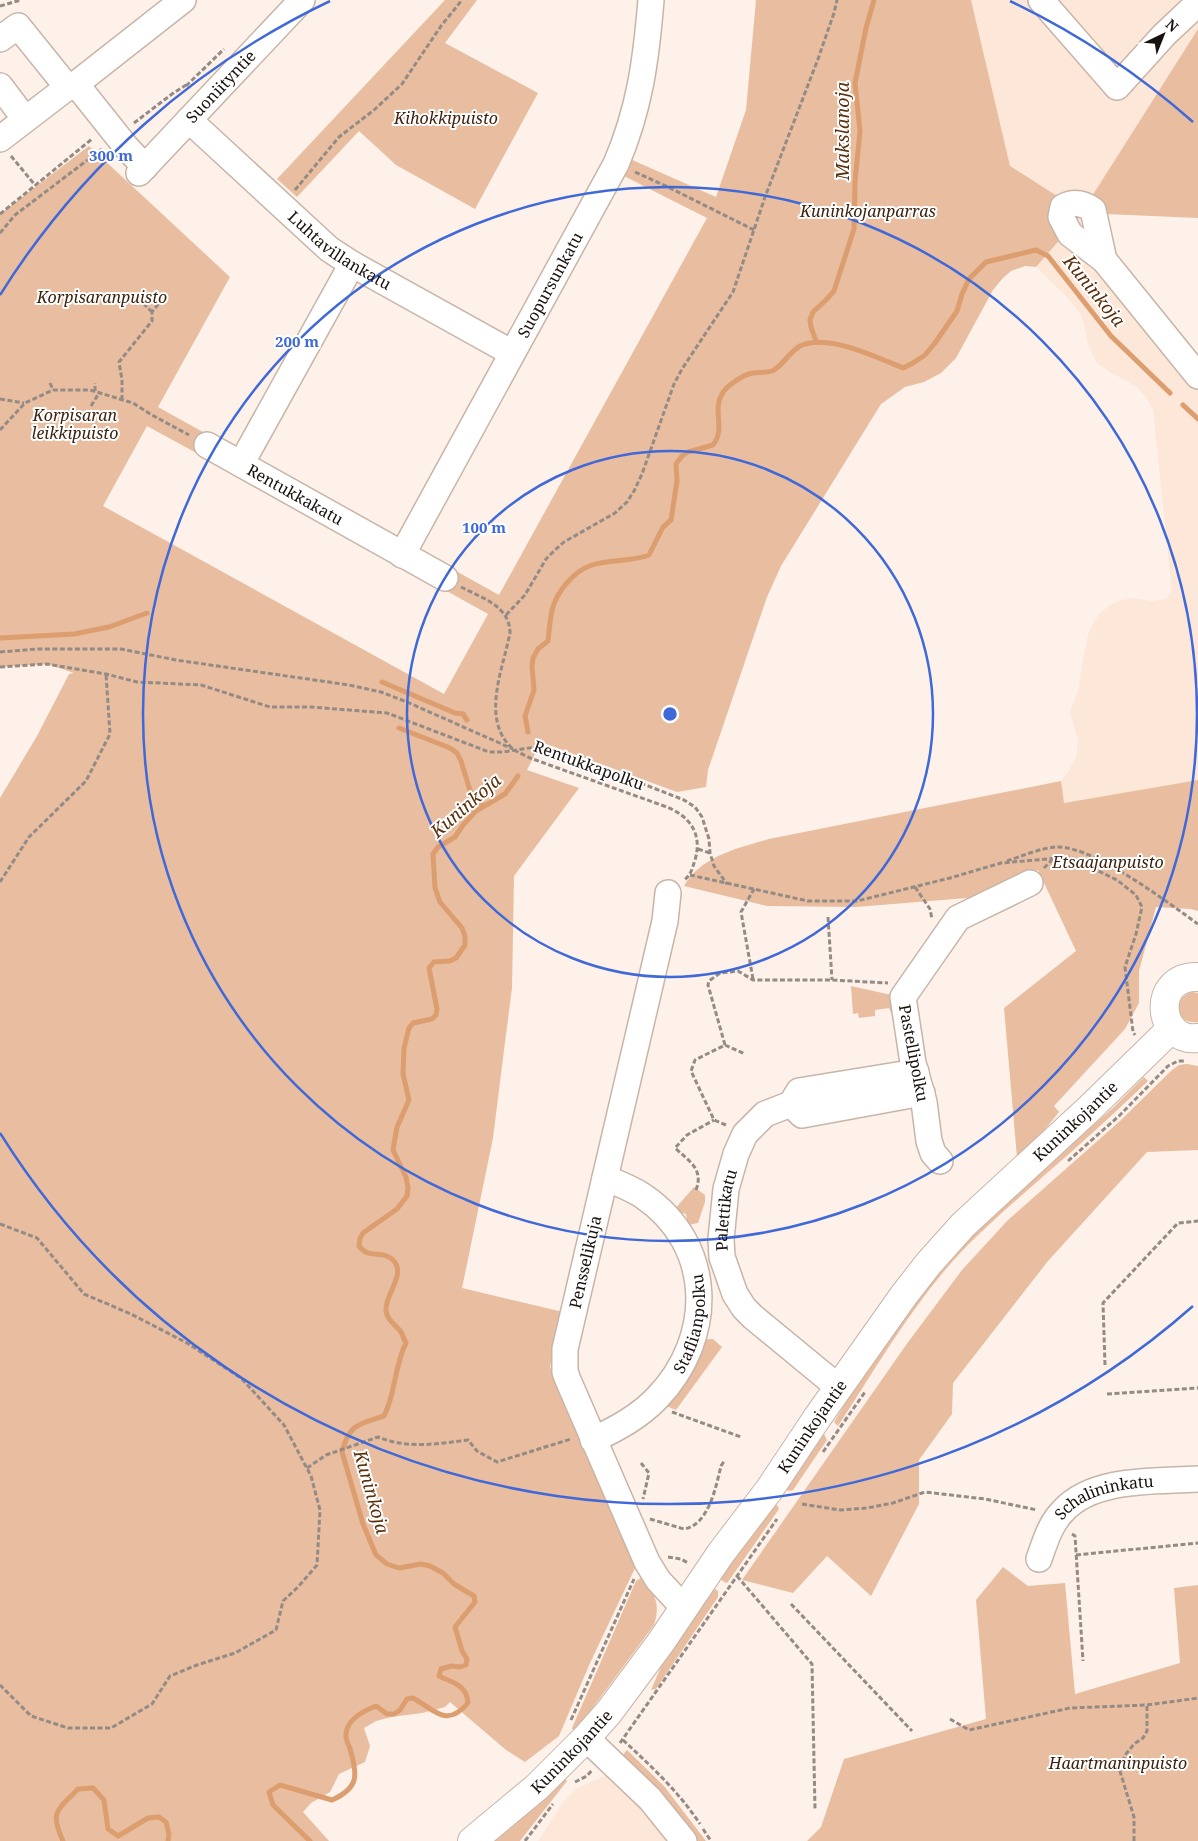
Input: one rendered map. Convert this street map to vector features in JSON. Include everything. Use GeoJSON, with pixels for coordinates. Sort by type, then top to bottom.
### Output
{"type":"FeatureCollection","features":[{"type":"Feature","properties":{"kind":"main road"},"geometry":{"type":"LineString","coordinates":[[1195,1050],[1186,1037],[1172,1028],[1164,1013],[1166,996],[1176,983],[1183,979],[1198,978]]}},
{"type":"Feature","properties":{"kind":"main road","name":"Kuninkojantie"},"geometry":{"type":"LineString","coordinates":[[472,1841],[537,1787],[577,1733],[609,1712],[721,1553],[769,1490],[838,1387],[904,1294],[929,1263],[963,1225],[1090,1108],[1172,1028]]}},
{"type":"Feature","properties":{"kind":"street"},"geometry":{"type":"LineString","coordinates":[[5,147],[25,119],[72,86],[183,0]]}},
{"type":"Feature","properties":{"kind":"street","name":"Suopursunkatu"},"geometry":{"type":"LineString","coordinates":[[402,555],[616,164],[625,142],[643,80],[651,0]]}},
{"type":"Feature","properties":{"kind":"street"},"geometry":{"type":"LineString","coordinates":[[1041,0],[1117,87],[1164,35],[1198,3]]}},
{"type":"Feature","properties":{"kind":"street","name":"Suoniityntie"},"geometry":{"type":"LineString","coordinates":[[118,136],[142,170],[189,120],[288,5]]}},
{"type":"Feature","properties":{"kind":"street"},"geometry":{"type":"LineString","coordinates":[[0,39],[18,26],[118,136]]}},
{"type":"Feature","properties":{"kind":"street"},"geometry":{"type":"LineString","coordinates":[[0,86],[25,119]]}},
{"type":"Feature","properties":{"kind":"street","name":"Luhtavillankatu"},"geometry":{"type":"LineString","coordinates":[[189,120],[329,249],[352,264],[512,353]]}},
{"type":"Feature","properties":{"kind":"street"},"geometry":{"type":"LineString","coordinates":[[1104,260],[1198,376]]}},
{"type":"Feature","properties":{"kind":"street","name":"Rentukkakatu"},"geometry":{"type":"LineString","coordinates":[[352,264],[241,464],[445,578]]}},
{"type":"Feature","properties":{"kind":"street"},"geometry":{"type":"LineString","coordinates":[[207,445],[241,464]]}},
{"type":"Feature","properties":{"kind":"street","name":"Pastellipolku"},"geometry":{"type":"LineString","coordinates":[[940,1161],[933,1153],[929,1141],[919,1083],[913,1063],[903,997],[958,918],[1030,883]]}},
{"type":"Feature","properties":{"kind":"street","name":"Pensselikuja"},"geometry":{"type":"LineString","coordinates":[[668,893],[665,921],[567,1340],[564,1361],[568,1380],[647,1562],[663,1586],[684,1608]]}},
{"type":"Feature","properties":{"kind":"street","name":"Palettikatu"},"geometry":{"type":"LineString","coordinates":[[838,1387],[744,1308],[735,1294],[724,1267],[720,1239],[726,1189],[736,1154],[745,1134],[765,1114],[791,1104],[799,1092],[919,1083]]}},
{"type":"Feature","properties":{"kind":"street","name":"Staflianpolku"},"geometry":{"type":"LineString","coordinates":[[592,1438],[624,1424],[656,1400],[685,1361],[694,1336],[700,1309],[697,1273],[692,1255],[681,1234],[644,1197],[605,1178]]}},
{"type":"Feature","properties":{"kind":"street"},"geometry":{"type":"LineString","coordinates":[[697,1273],[724,1267]]}},
{"type":"Feature","properties":{"kind":"street","name":"Schalininkatu"},"geometry":{"type":"LineString","coordinates":[[1039,1559],[1048,1534],[1058,1518],[1064,1510],[1082,1497],[1102,1488],[1116,1485],[1198,1479]]}},
{"type":"Feature","properties":{"kind":"street"},"geometry":{"type":"LineString","coordinates":[[577,1733],[650,1799],[684,1841]]}},
{"type":"Feature","properties":{"kind":"path"},"geometry":{"type":"LineString","coordinates":[[0,6],[21,0]]}},
{"type":"Feature","properties":{"kind":"path"},"geometry":{"type":"LineString","coordinates":[[281,206],[339,137],[374,110],[402,84],[441,26],[462,0]]}},
{"type":"Feature","properties":{"kind":"path"},"geometry":{"type":"LineString","coordinates":[[445,578],[499,608],[506,615],[525,595],[546,559],[555,550],[564,542],[615,513],[627,502],[634,491],[649,456],[674,384],[733,292],[768,188],[818,59],[837,0]]}},
{"type":"Feature","properties":{"kind":"path"},"geometry":{"type":"LineString","coordinates":[[0,233],[15,215],[186,85]]}},
{"type":"Feature","properties":{"kind":"path"},"geometry":{"type":"LineString","coordinates":[[0,214],[92,139]]}},
{"type":"Feature","properties":{"kind":"path"},"geometry":{"type":"LineString","coordinates":[[5,147],[35,185]]}},
{"type":"Feature","properties":{"kind":"path"},"geometry":{"type":"LineString","coordinates":[[616,164],[668,187],[754,230]]}},
{"type":"Feature","properties":{"kind":"path"},"geometry":{"type":"LineString","coordinates":[[138,298],[152,312]]}},
{"type":"Feature","properties":{"kind":"path"},"geometry":{"type":"LineString","coordinates":[[122,400],[122,380],[118,362],[152,321],[152,312],[163,298]]}},
{"type":"Feature","properties":{"kind":"path"},"geometry":{"type":"LineString","coordinates":[[91,406],[97,392],[95,382]]}},
{"type":"Feature","properties":{"kind":"path"},"geometry":{"type":"LineString","coordinates":[[50,383],[53,390]]}},
{"type":"Feature","properties":{"kind":"path"},"geometry":{"type":"LineString","coordinates":[[0,430],[25,403],[53,390],[90,390],[133,403],[207,445]]}},
{"type":"Feature","properties":{"kind":"path"},"geometry":{"type":"LineString","coordinates":[[0,399],[25,403]]}},
{"type":"Feature","properties":{"kind":"path","name":"Rentukkapolku"},"geometry":{"type":"LineString","coordinates":[[506,615],[510,624],[510,633],[496,700],[496,716],[502,737],[514,750],[530,758],[676,810],[691,823],[698,850]]}},
{"type":"Feature","properties":{"kind":"path"},"geometry":{"type":"LineString","coordinates":[[0,652],[122,650],[176,660],[349,685],[381,692],[514,750]]}},
{"type":"Feature","properties":{"kind":"path"},"geometry":{"type":"LineString","coordinates":[[0,667],[47,664],[106,674],[137,682],[201,685],[270,707],[311,707],[387,712],[489,752],[536,747],[592,764],[684,800],[695,807],[705,823],[714,866],[727,884]]}},
{"type":"Feature","properties":{"kind":"path"},"geometry":{"type":"LineString","coordinates":[[0,882],[29,837],[86,782],[110,734],[106,674]]}},
{"type":"Feature","properties":{"kind":"path"},"geometry":{"type":"LineString","coordinates":[[1001,863],[1029,853],[1058,847],[1082,852],[1109,864],[1198,924]]}},
{"type":"Feature","properties":{"kind":"path"},"geometry":{"type":"LineString","coordinates":[[668,893],[690,876],[698,850],[710,853]]}},
{"type":"Feature","properties":{"kind":"path"},"geometry":{"type":"LineString","coordinates":[[915,887],[930,909],[933,921]]}},
{"type":"Feature","properties":{"kind":"path"},"geometry":{"type":"LineString","coordinates":[[753,980],[741,912],[754,889]]}},
{"type":"Feature","properties":{"kind":"path"},"geometry":{"type":"LineString","coordinates":[[828,917],[832,980]]}},
{"type":"Feature","properties":{"kind":"path"},"geometry":{"type":"LineString","coordinates":[[745,1054],[725,1045],[708,985],[709,981],[720,973],[738,971],[753,980],[832,980],[894,984]]}},
{"type":"Feature","properties":{"kind":"path"},"geometry":{"type":"LineString","coordinates":[[725,1045],[695,1060],[691,1071],[714,1120],[734,1128]]}},
{"type":"Feature","properties":{"kind":"path"},"geometry":{"type":"LineString","coordinates":[[1064,1164],[1119,1116],[1168,1066],[1195,1050]]}},
{"type":"Feature","properties":{"kind":"path"},"geometry":{"type":"LineString","coordinates":[[696,1190],[700,1180],[698,1172],[675,1148],[687,1135],[714,1120]]}},
{"type":"Feature","properties":{"kind":"path"},"geometry":{"type":"LineString","coordinates":[[1104,1365],[1103,1303],[1178,1223],[1198,1221]]}},
{"type":"Feature","properties":{"kind":"path"},"geometry":{"type":"LineString","coordinates":[[0,1224],[37,1238],[84,1294],[131,1314],[187,1343],[241,1378],[284,1426],[311,1476],[320,1510],[318,1565],[283,1600],[276,1630],[235,1653],[170,1676],[152,1704],[110,1728],[68,1728],[31,1716],[0,1686]]}},
{"type":"Feature","properties":{"kind":"path"},"geometry":{"type":"LineString","coordinates":[[818,1460],[868,1387]]}},
{"type":"Feature","properties":{"kind":"path"},"geometry":{"type":"LineString","coordinates":[[1107,1394],[1198,1388]]}},
{"type":"Feature","properties":{"kind":"path"},"geometry":{"type":"LineString","coordinates":[[656,1400],[671,1411],[741,1437]]}},
{"type":"Feature","properties":{"kind":"path"},"geometry":{"type":"LineString","coordinates":[[307,1468],[326,1455],[378,1437],[390,1442],[412,1445],[468,1440],[477,1451],[497,1462],[561,1441],[592,1438]]}},
{"type":"Feature","properties":{"kind":"path"},"geometry":{"type":"LineString","coordinates":[[644,1517],[684,1529],[689,1528],[708,1508],[721,1466],[725,1460]]}},
{"type":"Feature","properties":{"kind":"path"},"geometry":{"type":"LineString","coordinates":[[642,1463],[649,1473],[643,1502]]}},
{"type":"Feature","properties":{"kind":"path"},"geometry":{"type":"LineString","coordinates":[[802,1504],[840,1510],[867,1508],[893,1503],[925,1492],[985,1499],[1028,1507],[1058,1518],[1075,1536],[1083,1661]]}},
{"type":"Feature","properties":{"kind":"path"},"geometry":{"type":"LineString","coordinates":[[623,1740],[781,1514]]}},
{"type":"Feature","properties":{"kind":"path"},"geometry":{"type":"LineString","coordinates":[[1076,1555],[1198,1543]]}},
{"type":"Feature","properties":{"kind":"path"},"geometry":{"type":"LineString","coordinates":[[577,1733],[637,1572],[647,1562]]}},
{"type":"Feature","properties":{"kind":"path"},"geometry":{"type":"LineString","coordinates":[[737,1576],[812,1664],[815,1809]]}},
{"type":"Feature","properties":{"kind":"path"},"geometry":{"type":"LineString","coordinates":[[791,1604],[912,1731]]}},
{"type":"Feature","properties":{"kind":"path"},"geometry":{"type":"LineString","coordinates":[[950,1719],[969,1730],[1070,1708],[1147,1705],[1198,1698]]}},
{"type":"Feature","properties":{"kind":"path"},"geometry":{"type":"LineString","coordinates":[[1134,1841],[1134,1817],[1119,1768],[1126,1754],[1134,1744],[1143,1738],[1147,1730],[1147,1705]]}},
{"type":"Feature","properties":{"kind":"path"},"geometry":{"type":"LineString","coordinates":[[569,1786],[587,1776]]}},
{"type":"Feature","properties":{"kind":"path"},"geometry":{"type":"LineString","coordinates":[[525,1841],[558,1798]]}},
{"type":"Feature","properties":{"kind":"shaded area"},"geometry":{"type":"Polygon","coordinates":[[[971,0],[1198,0],[1198,29],[1083,212],[1198,354],[1198,780],[1063,803],[1061,781],[1076,758],[1078,741],[1070,712],[1079,688],[1089,631],[1099,614],[1113,603],[1130,598],[1152,601],[1166,599],[1172,592],[1153,410],[1146,397],[1136,386],[1097,363],[1088,345],[1080,313],[1065,295],[1036,267],[1082,213],[1010,166],[971,0]]]}},
{"type":"Feature","properties":{"kind":"shaded area"},"geometry":{"type":"Polygon","coordinates":[[[607,1775],[624,1788],[671,1841],[538,1841],[564,1801],[576,1789],[607,1775]]]}},
{"type":"Feature","properties":{"kind":"green space","name":"Kihokkipuisto"},"geometry":{"type":"Polygon","coordinates":[[[445,0],[477,0],[445,43],[538,93],[475,209],[396,165],[359,131],[297,197],[277,179],[445,0]]]}},
{"type":"Feature","properties":{"kind":"green space"},"geometry":{"type":"Polygon","coordinates":[[[756,0],[971,0],[1010,166],[1082,212],[1198,29],[1198,218],[1083,213],[1036,267],[1025,266],[1011,271],[1002,279],[993,290],[956,358],[941,373],[924,382],[905,387],[881,404],[781,566],[767,597],[708,770],[706,787],[677,792],[541,742],[527,770],[579,788],[514,876],[512,988],[493,1138],[462,1288],[563,1312],[550,1367],[636,1566],[590,1663],[559,1736],[525,1762],[506,1750],[450,1702],[445,1707],[422,1713],[376,1721],[364,1728],[370,1746],[365,1762],[339,1774],[330,1792],[311,1803],[303,1812],[329,1841],[0,1841],[0,798],[37,736],[69,674],[74,673],[47,664],[0,667],[0,214],[89,146],[230,277],[158,407],[210,436],[200,455],[147,426],[103,506],[444,694],[488,614],[445,590],[456,571],[499,595],[707,218],[622,175],[630,159],[716,197],[746,110],[756,0]]]}},
{"type":"Feature","properties":{"kind":"green space","name":"Etsaajanpuisto"},"geometry":{"type":"Polygon","coordinates":[[[1198,780],[1198,911],[1156,907],[1139,971],[1139,1003],[1125,1029],[1054,1106],[1059,1112],[1034,1143],[1017,1157],[1004,1008],[1076,951],[1038,870],[979,897],[856,907],[767,906],[684,886],[700,867],[710,860],[733,850],[769,839],[1061,781],[1064,803],[1198,780]]]}},
{"type":"Feature","properties":{"kind":"green space"},"geometry":{"type":"Polygon","coordinates":[[[851,986],[896,996],[898,1012],[891,1013],[889,1008],[875,1010],[875,1016],[859,1018],[858,1013],[853,1014],[851,986]]]}},
{"type":"Feature","properties":{"kind":"green space"},"geometry":{"type":"Polygon","coordinates":[[[1192,992],[1198,993],[1198,1022],[1184,1020],[1178,1011],[1180,1000],[1192,992]]]}},
{"type":"Feature","properties":{"kind":"green space"},"geometry":{"type":"Polygon","coordinates":[[[1179,1065],[1198,1066],[1198,1150],[1147,1152],[1048,1261],[953,1383],[952,1414],[919,1460],[919,1504],[871,1596],[827,1556],[793,1593],[742,1580],[906,1345],[962,1270],[1008,1220],[1120,1121],[1172,1070],[1179,1065]]]}},
{"type":"Feature","properties":{"kind":"green space"},"geometry":{"type":"Polygon","coordinates":[[[1144,1077],[1148,1081],[1090,1136],[989,1225],[945,1270],[912,1312],[838,1426],[834,1422],[889,1333],[957,1247],[1011,1196],[1113,1108],[1144,1077]]]}},
{"type":"Feature","properties":{"kind":"green space"},"geometry":{"type":"Polygon","coordinates":[[[694,1187],[705,1195],[705,1202],[698,1223],[688,1225],[686,1214],[674,1210],[694,1187]]]}},
{"type":"Feature","properties":{"kind":"green space"},"geometry":{"type":"Polygon","coordinates":[[[713,1339],[722,1347],[676,1410],[664,1405],[703,1342],[713,1339]]]}},
{"type":"Feature","properties":{"kind":"green space"},"geometry":{"type":"Polygon","coordinates":[[[824,1434],[827,1440],[793,1490],[786,1490],[784,1486],[824,1434]]]}},
{"type":"Feature","properties":{"kind":"green space"},"geometry":{"type":"Polygon","coordinates":[[[772,1503],[778,1506],[779,1509],[726,1583],[720,1579],[772,1503]]]}},
{"type":"Feature","properties":{"kind":"green space","name":"Haartmaninpuisto"},"geometry":{"type":"Polygon","coordinates":[[[1003,1567],[1028,1586],[1065,1583],[1075,1694],[1180,1663],[1174,1588],[1198,1585],[1198,1841],[807,1841],[821,1827],[844,1759],[986,1719],[976,1600],[1003,1567]]]}},
{"type":"Feature","properties":{"kind":"green space"},"geometry":{"type":"Polygon","coordinates":[[[644,1576],[657,1605],[654,1625],[574,1733],[572,1728],[636,1581],[644,1576]]]}},
{"type":"Feature","properties":{"kind":"green space"},"geometry":{"type":"Polygon","coordinates":[[[715,1589],[718,1591],[718,1597],[656,1689],[651,1690],[664,1660],[715,1589]]]}},
{"type":"Feature","properties":{"kind":"green space"},"geometry":{"type":"Polygon","coordinates":[[[627,1750],[664,1786],[706,1841],[694,1841],[622,1756],[627,1750]]]}},
{"type":"Feature","properties":{"kind":"green space"},"geometry":{"type":"Polygon","coordinates":[[[565,1779],[567,1781],[520,1841],[492,1841],[565,1779]]]}},
{"type":"Feature","properties":{"kind":"waterway","name":"Makslanoja"},"geometry":{"type":"LineString","coordinates":[[816,341],[810,320],[813,312],[834,291],[854,229],[855,182],[860,131],[855,83],[866,28],[874,0]]}},
{"type":"Feature","properties":{"kind":"waterway","name":"Kuninkoja"},"geometry":{"type":"LineString","coordinates":[[528,732],[525,716],[534,690],[533,658],[538,649],[548,641],[552,610],[562,589],[579,572],[592,565],[635,559],[649,555],[663,527],[671,520],[677,481],[676,464],[688,452],[713,445],[717,439],[719,426],[718,406],[724,391],[740,378],[753,373],[770,372],[776,369],[800,346],[824,342],[837,344],[903,368],[925,355],[935,343],[957,311],[969,279],[986,262],[1036,250],[1048,256],[1111,336],[1170,393]]}},
{"type":"Feature","properties":{"kind":"waterway","name":"Kuninkoja"},"geometry":{"type":"LineString","coordinates":[[1183,405],[1198,419]]}},
{"type":"Feature","properties":{"kind":"waterway"},"geometry":{"type":"LineString","coordinates":[[0,638],[74,634],[109,627],[147,613]]}},
{"type":"Feature","properties":{"kind":"waterway"},"geometry":{"type":"LineString","coordinates":[[382,682],[455,713],[463,714],[467,720]]}},
{"type":"Feature","properties":{"kind":"waterway"},"geometry":{"type":"LineString","coordinates":[[399,728],[450,748],[457,753],[472,797],[475,802],[484,805]]}},
{"type":"Feature","properties":{"kind":"waterway","name":"Kuninkoja"},"geometry":{"type":"LineString","coordinates":[[310,1841],[273,1805],[269,1792],[280,1785],[332,1800],[347,1791],[352,1785],[355,1773],[353,1758],[346,1738],[347,1729],[357,1716],[371,1708],[376,1706],[387,1714],[394,1714],[400,1710],[407,1699],[413,1698],[446,1716],[460,1711],[468,1703],[462,1688],[439,1676],[441,1669],[466,1665],[467,1659],[462,1651],[455,1627],[475,1602],[474,1596],[454,1584],[443,1573],[430,1566],[421,1564],[399,1568],[387,1564],[376,1555],[363,1524],[342,1452],[348,1436],[356,1426],[384,1416],[391,1398],[399,1361],[406,1343],[401,1332],[388,1317],[386,1310],[397,1278],[397,1266],[389,1257],[367,1253],[359,1246],[363,1233],[397,1209],[407,1196],[406,1177],[393,1150],[397,1127],[409,1100],[403,1074],[404,1048],[409,1028],[413,1023],[432,1019],[436,1015],[437,1009],[429,968],[434,962],[450,961],[456,958],[465,945],[465,936],[462,928],[440,902],[435,888],[433,854],[438,847],[455,837],[476,811],[505,794],[518,776]]}},
{"type":"Feature","properties":{"kind":"waterway","name":"Kuninkoja"},"geometry":{"type":"LineString","coordinates":[[63,1841],[57,1823],[56,1817],[58,1812],[78,1789],[93,1788],[104,1800],[108,1829],[118,1836],[148,1818],[159,1817],[166,1822],[169,1834],[168,1841]]}},
{"type":"Feature","properties":{"kind":"park label","name":"Kuninkojanparras"},"geometry":{"type":"Point","coordinates":[868,211]}},
{"type":"Feature","properties":{"kind":"park label","name":"Korpisaranpuisto"},"geometry":{"type":"Point","coordinates":[102,297]}},
{"type":"Feature","properties":{"kind":"park label","name":"Korpisaran leikkipuisto"},"geometry":{"type":"Point","coordinates":[75,424]}}]}
